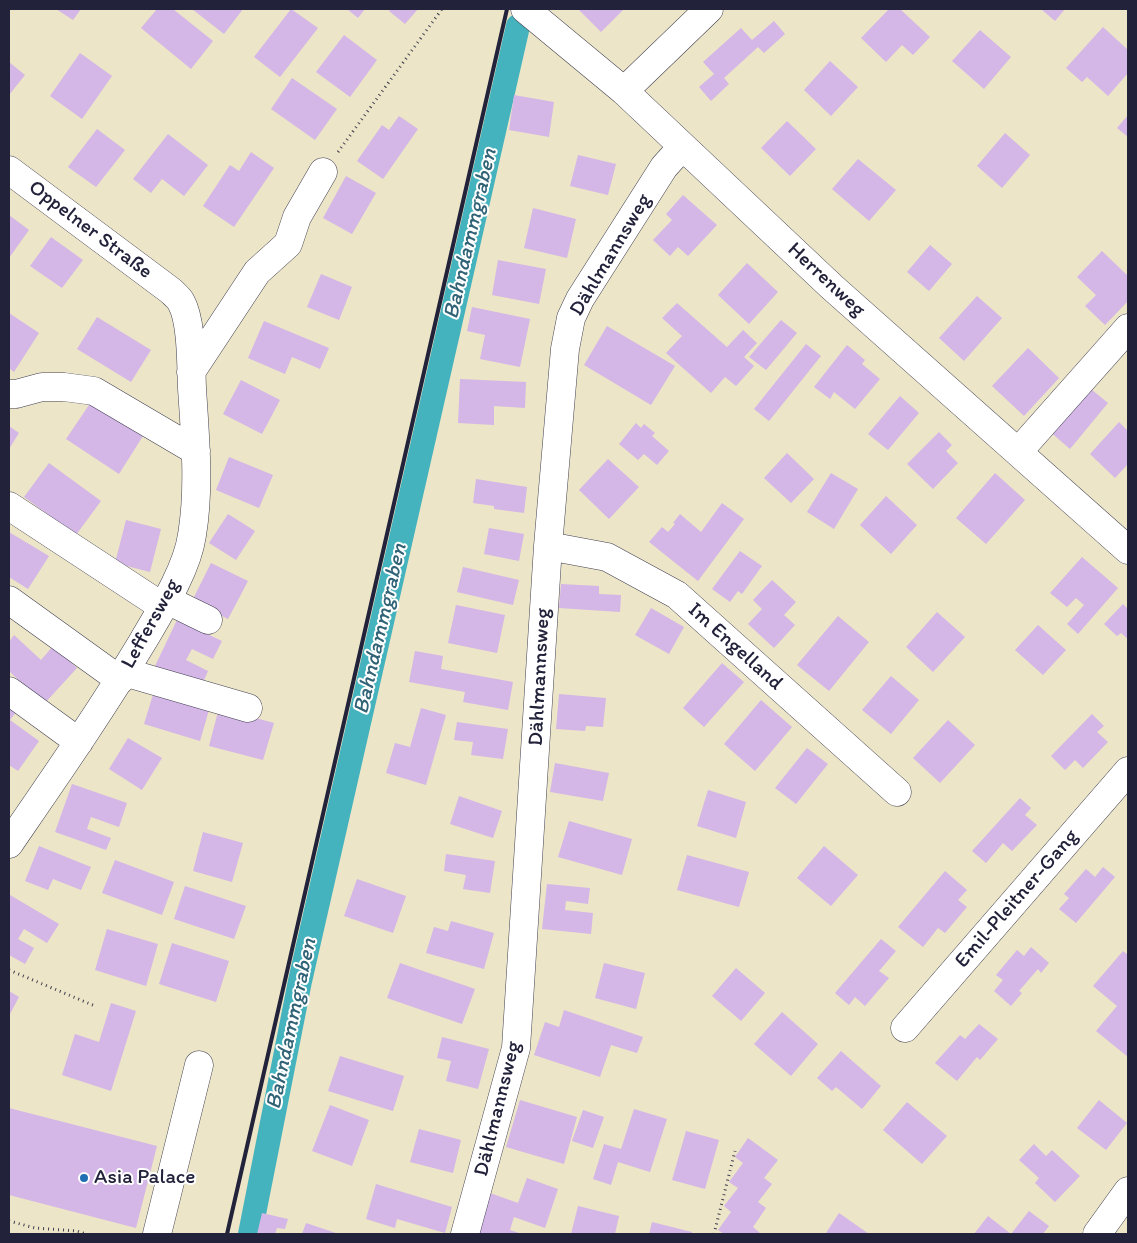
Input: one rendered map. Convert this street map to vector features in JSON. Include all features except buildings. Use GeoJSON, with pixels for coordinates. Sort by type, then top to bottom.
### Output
{"type":"FeatureCollection","features":[{"type":"Feature","properties":{"kind":"street","name":"Herrenweg"},"geometry":{"type":"LineString","coordinates":[[525,9],[624,91],[832,287],[1128,550]]}},
{"type":"Feature","properties":{"kind":"street"},"geometry":{"type":"LineString","coordinates":[[624,91],[709,9]]}},
{"type":"Feature","properties":{"kind":"street","name":"Dählmannsweg"},"geometry":{"type":"LineString","coordinates":[[465,1234],[516,1048],[548,546],[565,349],[571,318],[580,299],[664,167],[682,147]]}},
{"type":"Feature","properties":{"kind":"street","name":"Oppelner Straße"},"geometry":{"type":"LineString","coordinates":[[9,170],[171,291]]}},
{"type":"Feature","properties":{"kind":"street"},"geometry":{"type":"LineString","coordinates":[[191,372],[256,272],[288,244],[297,217],[323,172]]}},
{"type":"Feature","properties":{"kind":"street","name":"Leffersweg"},"geometry":{"type":"LineString","coordinates":[[9,844],[122,676],[165,604],[180,572],[192,537],[196,494],[196,451],[191,372],[186,314],[181,301],[171,291]]}},
{"type":"Feature","properties":{"kind":"street"},"geometry":{"type":"LineString","coordinates":[[1018,452],[1128,328]]}},
{"type":"Feature","properties":{"kind":"street"},"geometry":{"type":"LineString","coordinates":[[9,394],[42,387],[64,387],[94,391],[196,451]]}},
{"type":"Feature","properties":{"kind":"street"},"geometry":{"type":"LineString","coordinates":[[9,506],[165,604],[208,620]]}},
{"type":"Feature","properties":{"kind":"street","name":"Im Engelland"},"geometry":{"type":"LineString","coordinates":[[548,546],[607,557],[677,595],[897,792]]}},
{"type":"Feature","properties":{"kind":"street"},"geometry":{"type":"LineString","coordinates":[[9,600],[122,676],[248,708]]}},
{"type":"Feature","properties":{"kind":"street"},"geometry":{"type":"LineString","coordinates":[[9,691],[79,742]]}},
{"type":"Feature","properties":{"kind":"street","name":"Emil-Pleitner-Gang"},"geometry":{"type":"LineString","coordinates":[[905,1028],[1128,771]]}},
{"type":"Feature","properties":{"kind":"street"},"geometry":{"type":"LineString","coordinates":[[156,1234],[199,1065]]}},
{"type":"Feature","properties":{"kind":"street"},"geometry":{"type":"LineString","coordinates":[[1097,1234],[1128,1191]]}},
{"type":"Feature","properties":{"kind":"path"},"geometry":{"type":"LineString","coordinates":[[323,172],[442,9]]}},
{"type":"Feature","properties":{"kind":"path"},"geometry":{"type":"LineString","coordinates":[[9,970],[95,1006]]}},
{"type":"Feature","properties":{"kind":"path"},"geometry":{"type":"LineString","coordinates":[[714,1234],[735,1150]]}},
{"type":"Feature","properties":{"kind":"path"},"geometry":{"type":"LineString","coordinates":[[9,1221],[35,1228],[77,1231],[86,1234]]}},
{"type":"Feature","properties":{"kind":"waterway","name":"Bahndammgraben"},"geometry":{"type":"LineString","coordinates":[[250,1234],[300,981],[518,26]]}},
{"type":"Feature","properties":{"kind":"railway"},"geometry":{"type":"LineString","coordinates":[[227,1234],[507,9]]}},
{"type":"Feature","properties":{"kind":"place","name":"Asia Palace"},"geometry":{"type":"Point","coordinates":[84,1178]}}]}
